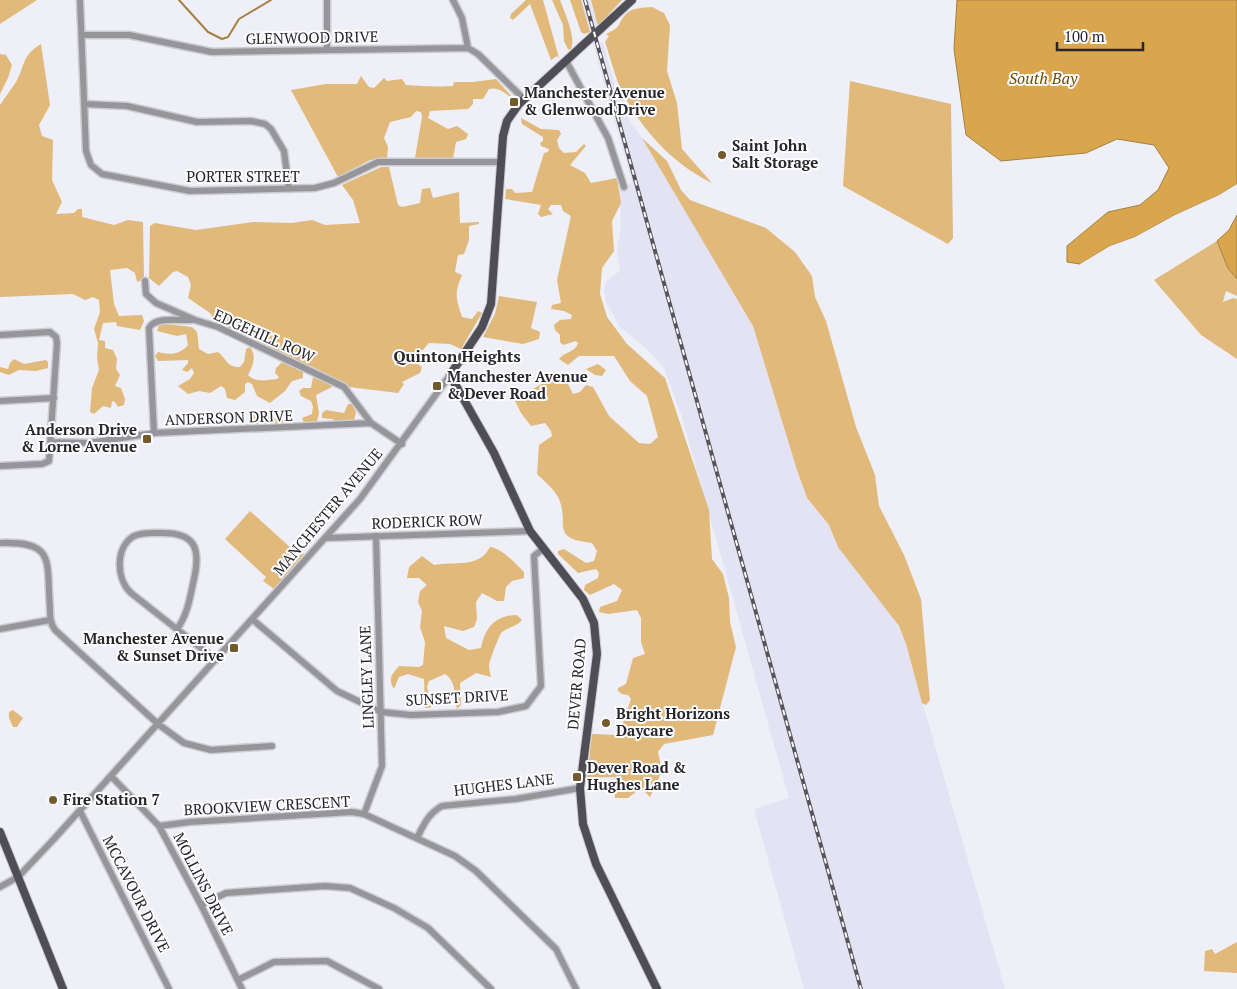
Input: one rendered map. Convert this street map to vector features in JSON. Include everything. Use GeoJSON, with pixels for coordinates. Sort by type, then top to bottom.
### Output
{"type":"FeatureCollection","features":[{"type":"Feature","properties":{"kind":"main road","name":"MANCHESTER AVENUE"},"geometry":{"type":"LineString","coordinates":[[450,375],[482,327],[489,309],[494,281],[500,162],[506,126],[513,112],[525,100],[632,0]]}},
{"type":"Feature","properties":{"kind":"main road","name":"DEVER ROAD"},"geometry":{"type":"LineString","coordinates":[[450,375],[494,453],[530,530],[583,599],[594,623],[597,642],[580,788],[583,824],[590,851],[657,989]]}},
{"type":"Feature","properties":{"kind":"main road"},"geometry":{"type":"LineString","coordinates":[[0,832],[63,989]]}},
{"type":"Feature","properties":{"kind":"street","name":"PORTER STREET"},"geometry":{"type":"LineString","coordinates":[[80,0],[87,156],[93,168],[102,174],[185,190],[289,189],[315,188],[331,184],[378,162],[500,162]]}},
{"type":"Feature","properties":{"kind":"street"},"geometry":{"type":"LineString","coordinates":[[327,0],[327,50]]}},
{"type":"Feature","properties":{"kind":"street"},"geometry":{"type":"LineString","coordinates":[[453,0],[462,18],[468,48],[478,54],[525,100]]}},
{"type":"Feature","properties":{"kind":"street","name":"GLENWOOD DRIVE"},"geometry":{"type":"LineString","coordinates":[[82,35],[133,35],[206,52],[468,48]]}},
{"type":"Feature","properties":{"kind":"street"},"geometry":{"type":"LineString","coordinates":[[566,62],[608,138],[624,186]]}},
{"type":"Feature","properties":{"kind":"street"},"geometry":{"type":"LineString","coordinates":[[84,104],[123,105],[197,122],[251,121],[265,124],[271,129],[284,151],[289,189]]}},
{"type":"Feature","properties":{"kind":"street","name":"EDGEHILL ROW"},"geometry":{"type":"LineString","coordinates":[[145,280],[145,291],[151,300],[195,320],[218,327],[344,387],[371,423]]}},
{"type":"Feature","properties":{"kind":"street"},"geometry":{"type":"LineString","coordinates":[[154,434],[151,324],[158,321],[195,320]]}},
{"type":"Feature","properties":{"kind":"street"},"geometry":{"type":"LineString","coordinates":[[0,334],[54,334],[57,343],[48,462],[0,466]]}},
{"type":"Feature","properties":{"kind":"street","name":"MANCHESTER AVENUE"},"geometry":{"type":"LineString","coordinates":[[0,887],[18,877],[80,811],[326,538],[375,481],[450,375]]}},
{"type":"Feature","properties":{"kind":"street"},"geometry":{"type":"LineString","coordinates":[[0,401],[54,398]]}},
{"type":"Feature","properties":{"kind":"street"},"geometry":{"type":"LineString","coordinates":[[371,423],[402,444]]}},
{"type":"Feature","properties":{"kind":"street","name":"ANDERSON DRIVE"},"geometry":{"type":"LineString","coordinates":[[51,442],[90,443],[154,434],[371,423]]}},
{"type":"Feature","properties":{"kind":"street","name":"RODERICK ROW"},"geometry":{"type":"LineString","coordinates":[[326,538],[530,530]]}},
{"type":"Feature","properties":{"kind":"street"},"geometry":{"type":"LineString","coordinates":[[177,629],[186,614],[198,561],[196,550],[189,539],[178,533],[138,534],[129,540],[122,551],[120,563],[122,581],[128,591],[216,660]]}},
{"type":"Feature","properties":{"kind":"street","name":"LINGLEY LANE"},"geometry":{"type":"LineString","coordinates":[[364,814],[382,766],[376,536]]}},
{"type":"Feature","properties":{"kind":"street"},"geometry":{"type":"LineString","coordinates":[[0,543],[31,544],[43,553],[46,562],[50,620],[56,632],[158,724],[184,743],[198,748],[212,750],[272,746]]}},
{"type":"Feature","properties":{"kind":"street","name":"SUNSET DRIVE"},"geometry":{"type":"LineString","coordinates":[[252,620],[337,691],[381,712],[411,714],[498,712],[526,706],[540,686],[534,556],[544,548]]}},
{"type":"Feature","properties":{"kind":"street"},"geometry":{"type":"LineString","coordinates":[[0,629],[50,620]]}},
{"type":"Feature","properties":{"kind":"street","name":"MOLLINS DRIVE"},"geometry":{"type":"LineString","coordinates":[[111,776],[159,826],[201,904],[242,989]]}},
{"type":"Feature","properties":{"kind":"street","name":"HUGHES LANE"},"geometry":{"type":"LineString","coordinates":[[417,838],[432,811],[442,806],[516,799],[580,788]]}},
{"type":"Feature","properties":{"kind":"street","name":"MCCAVOUR DRIVE"},"geometry":{"type":"LineString","coordinates":[[80,811],[169,989]]}},
{"type":"Feature","properties":{"kind":"street","name":"BROOKVIEW CRESCENT"},"geometry":{"type":"LineString","coordinates":[[159,826],[190,822],[352,812],[364,814],[455,856],[476,871],[556,949],[576,989]]}},
{"type":"Feature","properties":{"kind":"street"},"geometry":{"type":"LineString","coordinates":[[201,904],[226,893],[325,886],[350,888],[394,908],[428,928],[491,989]]}},
{"type":"Feature","properties":{"kind":"street"},"geometry":{"type":"LineString","coordinates":[[238,980],[274,962],[327,961],[379,989]]}},
{"type":"Feature","properties":{"kind":"shaded area"},"geometry":{"type":"Polygon","coordinates":[[[0,0],[37,0],[0,24],[0,0]]]}},
{"type":"Feature","properties":{"kind":"shaded area"},"geometry":{"type":"Polygon","coordinates":[[[526,0],[543,0],[559,58],[557,56],[551,60],[530,4],[513,20],[510,18],[511,14],[526,0]]]}},
{"type":"Feature","properties":{"kind":"shaded area"},"geometry":{"type":"Polygon","coordinates":[[[552,0],[560,0],[567,18],[572,40],[570,50],[564,41],[563,25],[552,0]]]}},
{"type":"Feature","properties":{"kind":"shaded area"},"geometry":{"type":"Polygon","coordinates":[[[570,0],[581,0],[590,32],[584,34],[581,32],[570,0]]]}},
{"type":"Feature","properties":{"kind":"shaded area"},"geometry":{"type":"Polygon","coordinates":[[[581,0],[591,0],[598,26],[590,32],[581,0]]]}},
{"type":"Feature","properties":{"kind":"shaded area"},"geometry":{"type":"Polygon","coordinates":[[[591,0],[622,0],[598,26],[591,0]]]}},
{"type":"Feature","properties":{"kind":"shaded area"},"geometry":{"type":"Polygon","coordinates":[[[652,7],[664,13],[670,25],[667,71],[677,103],[682,149],[712,183],[672,157],[650,134],[631,108],[615,75],[605,42],[609,36],[606,34],[617,27],[628,12],[638,8],[652,7]]]}},
{"type":"Feature","properties":{"kind":"shaded area"},"geometry":{"type":"Polygon","coordinates":[[[603,42],[615,85],[630,121],[653,153],[753,326],[807,499],[829,525],[835,541],[893,617],[903,635],[1005,989],[804,989],[754,809],[789,798],[681,414],[664,368],[647,349],[620,327],[606,302],[604,289],[606,281],[620,271],[617,252],[621,223],[619,188],[632,183],[593,43],[603,42]]]}},
{"type":"Feature","properties":{"kind":"shaded area"},"geometry":{"type":"Polygon","coordinates":[[[41,44],[50,105],[39,125],[42,136],[53,140],[52,180],[62,202],[56,214],[74,213],[78,209],[82,209],[82,217],[114,225],[128,220],[143,222],[144,279],[137,282],[135,273],[127,268],[110,270],[114,304],[119,316],[142,315],[144,321],[140,330],[117,326],[116,322],[103,323],[99,340],[105,341],[105,348],[113,350],[117,359],[116,369],[120,375],[115,386],[121,388],[125,399],[124,405],[118,407],[112,401],[111,408],[103,406],[94,414],[90,412],[92,388],[99,370],[97,358],[98,343],[94,329],[100,312],[99,300],[93,297],[85,300],[73,294],[0,297],[0,105],[16,82],[30,52],[41,44]]]}},
{"type":"Feature","properties":{"kind":"shaded area"},"geometry":{"type":"Polygon","coordinates":[[[0,54],[6,55],[12,65],[0,94],[0,54]]]}},
{"type":"Feature","properties":{"kind":"shaded area"},"geometry":{"type":"Polygon","coordinates":[[[361,76],[369,87],[374,88],[384,78],[387,81],[402,79],[406,85],[435,86],[453,86],[454,82],[496,79],[515,100],[493,88],[489,89],[483,99],[473,99],[473,104],[468,109],[430,111],[428,118],[448,129],[457,126],[468,134],[466,139],[456,142],[453,159],[415,158],[422,117],[421,112],[416,111],[411,117],[390,122],[384,138],[388,147],[387,158],[370,160],[338,177],[291,90],[326,84],[357,84],[361,76]]]}},
{"type":"Feature","properties":{"kind":"shaded area"},"geometry":{"type":"Polygon","coordinates":[[[850,81],[951,104],[953,238],[948,244],[843,186],[850,81]]]}},
{"type":"Feature","properties":{"kind":"shaded area"},"geometry":{"type":"Polygon","coordinates":[[[521,118],[541,129],[559,130],[561,134],[557,140],[559,148],[564,153],[576,152],[584,144],[586,146],[570,165],[585,173],[591,183],[617,178],[621,203],[612,221],[614,251],[602,268],[600,294],[607,317],[627,344],[665,378],[709,510],[712,559],[723,574],[729,598],[730,622],[736,647],[713,735],[664,744],[658,752],[662,771],[650,797],[641,788],[628,798],[615,798],[614,777],[587,778],[592,734],[619,735],[631,699],[628,695],[618,691],[618,688],[626,684],[633,658],[645,654],[641,642],[641,618],[637,610],[608,614],[599,612],[600,607],[617,601],[622,590],[614,584],[590,595],[584,590],[585,585],[598,578],[599,573],[596,569],[578,573],[558,554],[558,551],[564,549],[586,563],[594,561],[597,551],[592,543],[578,541],[565,533],[558,497],[537,474],[539,445],[552,436],[551,431],[545,423],[531,426],[521,413],[514,399],[555,377],[564,376],[573,394],[580,392],[586,385],[593,387],[609,416],[639,443],[650,444],[658,437],[647,396],[630,381],[614,356],[579,356],[568,365],[559,359],[575,348],[578,343],[576,341],[563,345],[560,342],[560,335],[555,330],[554,325],[560,320],[571,319],[572,315],[564,311],[551,309],[552,305],[561,303],[557,280],[571,216],[563,211],[561,205],[551,205],[548,209],[553,214],[541,217],[538,214],[541,205],[505,199],[506,189],[512,189],[515,193],[532,192],[544,153],[548,152],[549,149],[541,146],[540,143],[543,141],[543,137],[522,124],[521,118]]]}},
{"type":"Feature","properties":{"kind":"shaded area"},"geometry":{"type":"Polygon","coordinates":[[[642,138],[667,161],[681,190],[690,200],[766,228],[795,252],[812,276],[815,297],[826,321],[856,427],[875,475],[879,506],[904,555],[921,599],[930,700],[926,705],[922,703],[906,644],[899,626],[838,547],[829,525],[807,498],[753,326],[642,138]]]}},
{"type":"Feature","properties":{"kind":"shaded area"},"geometry":{"type":"Polygon","coordinates":[[[381,167],[389,167],[398,205],[402,207],[420,203],[422,189],[430,188],[433,198],[459,192],[460,223],[479,222],[479,224],[469,226],[469,240],[464,254],[458,255],[455,272],[462,275],[457,296],[462,317],[472,319],[478,311],[482,313],[461,349],[450,344],[429,343],[413,361],[422,367],[420,373],[402,382],[404,384],[398,393],[349,387],[319,370],[216,323],[210,313],[188,298],[191,285],[188,277],[177,271],[173,272],[159,286],[149,278],[150,226],[155,223],[196,230],[253,222],[292,223],[312,220],[325,225],[360,223],[353,200],[342,185],[381,167]]]}},
{"type":"Feature","properties":{"kind":"shaded area"},"geometry":{"type":"Polygon","coordinates":[[[1217,241],[1228,268],[1237,279],[1237,296],[1226,291],[1223,302],[1233,298],[1237,299],[1237,359],[1201,335],[1154,280],[1217,241]]]}},
{"type":"Feature","properties":{"kind":"shaded area"},"geometry":{"type":"Polygon","coordinates":[[[499,296],[537,302],[531,328],[540,332],[539,339],[523,344],[483,337],[495,314],[499,296]]]}},
{"type":"Feature","properties":{"kind":"shaded area"},"geometry":{"type":"Polygon","coordinates":[[[159,325],[192,327],[197,332],[199,349],[208,354],[218,352],[229,364],[235,367],[240,367],[244,362],[246,349],[250,347],[254,357],[253,365],[248,375],[251,378],[262,380],[277,379],[279,377],[275,373],[276,368],[282,362],[303,371],[303,378],[292,381],[285,391],[270,403],[257,396],[252,384],[248,382],[245,384],[245,392],[235,400],[227,398],[225,389],[221,386],[210,393],[199,391],[188,394],[178,386],[190,379],[194,373],[192,368],[187,372],[182,370],[188,363],[188,360],[158,361],[155,356],[158,352],[170,354],[181,351],[188,345],[186,334],[177,336],[157,331],[159,325]]]}},
{"type":"Feature","properties":{"kind":"shaded area"},"geometry":{"type":"Polygon","coordinates":[[[14,359],[24,364],[46,360],[48,368],[36,371],[19,370],[9,375],[0,372],[0,367],[8,369],[14,359]]]}},
{"type":"Feature","properties":{"kind":"shaded area"},"geometry":{"type":"Polygon","coordinates":[[[598,364],[606,370],[602,376],[595,375],[586,369],[598,364]]]}},
{"type":"Feature","properties":{"kind":"shaded area"},"geometry":{"type":"Polygon","coordinates":[[[313,377],[329,382],[332,387],[316,395],[319,413],[317,421],[304,423],[302,418],[312,414],[313,407],[311,401],[301,396],[299,391],[303,388],[311,388],[313,377]]]}},
{"type":"Feature","properties":{"kind":"shaded area"},"geometry":{"type":"Polygon","coordinates":[[[348,404],[352,404],[356,412],[354,420],[335,422],[333,419],[322,418],[322,413],[326,410],[344,413],[348,404]]]}},
{"type":"Feature","properties":{"kind":"shaded area"},"geometry":{"type":"Polygon","coordinates":[[[262,412],[272,418],[283,419],[284,423],[250,425],[248,421],[251,415],[262,412]]]}},
{"type":"Feature","properties":{"kind":"shaded area"},"geometry":{"type":"Polygon","coordinates":[[[250,511],[292,549],[295,545],[304,554],[274,589],[263,581],[266,577],[225,539],[250,511]]]}},
{"type":"Feature","properties":{"kind":"shaded area"},"geometry":{"type":"Polygon","coordinates":[[[490,547],[500,550],[513,561],[524,572],[524,578],[512,581],[506,587],[504,601],[497,601],[482,593],[476,602],[477,619],[474,627],[463,631],[444,626],[446,638],[469,650],[481,648],[485,634],[497,620],[517,615],[522,620],[502,632],[489,665],[491,677],[476,673],[460,683],[461,705],[457,709],[452,681],[445,674],[429,681],[427,687],[432,705],[430,708],[425,708],[424,679],[408,674],[399,677],[394,689],[391,682],[392,675],[399,666],[419,667],[423,665],[425,642],[420,627],[422,611],[418,602],[420,591],[427,585],[419,578],[407,578],[409,567],[422,556],[434,565],[465,563],[479,559],[490,547]]]}},
{"type":"Feature","properties":{"kind":"shaded area"},"geometry":{"type":"Polygon","coordinates":[[[13,710],[23,718],[17,727],[13,727],[9,718],[9,712],[13,710]]]}},
{"type":"Feature","properties":{"kind":"shaded area"},"geometry":{"type":"Polygon","coordinates":[[[1237,942],[1237,973],[1204,971],[1205,951],[1212,949],[1215,954],[1237,942]]]}},
{"type":"Feature","properties":{"kind":"water","name":"South Bay"},"geometry":{"type":"Polygon","coordinates":[[[957,0],[1237,0],[1237,184],[1135,237],[1110,246],[1080,264],[1067,262],[1067,246],[1108,212],[1140,205],[1158,190],[1169,168],[1154,145],[1117,139],[1086,153],[1001,161],[966,135],[954,49],[957,0]]]}},
{"type":"Feature","properties":{"kind":"water"},"geometry":{"type":"Polygon","coordinates":[[[1237,215],[1237,279],[1228,268],[1217,241],[1229,230],[1237,215]]]}},
{"type":"Feature","properties":{"kind":"pier"},"geometry":{"type":"Polygon","coordinates":[[[1237,184],[1237,187],[1220,197],[1176,217],[1136,239],[1111,248],[1080,266],[1080,264],[1110,246],[1135,237],[1237,184]]]}},
{"type":"Feature","properties":{"kind":"waterway"},"geometry":{"type":"LineString","coordinates":[[179,0],[208,32],[222,39],[228,37],[239,19],[271,0]]}},
{"type":"Feature","properties":{"kind":"railway"},"geometry":{"type":"LineString","coordinates":[[585,0],[861,989]]}},
{"type":"Feature","properties":{"kind":"place","name":"Manchester Avenue & Glenwood Drive"},"geometry":{"type":"Point","coordinates":[514,102]}},
{"type":"Feature","properties":{"kind":"place","name":"Saint John Salt Storage"},"geometry":{"type":"Point","coordinates":[722,155]}},
{"type":"Feature","properties":{"kind":"place","name":"Manchester Avenue & Dever Road"},"geometry":{"type":"Point","coordinates":[437,386]}},
{"type":"Feature","properties":{"kind":"place","name":"Anderson Drive & Lorne Avenue"},"geometry":{"type":"Point","coordinates":[147,439]}},
{"type":"Feature","properties":{"kind":"place","name":"Manchester Avenue & Sunset Drive"},"geometry":{"type":"Point","coordinates":[234,648]}},
{"type":"Feature","properties":{"kind":"place","name":"Bright Horizons Daycare"},"geometry":{"type":"Point","coordinates":[606,723]}},
{"type":"Feature","properties":{"kind":"place","name":"Dever Road & Hughes Lane"},"geometry":{"type":"Point","coordinates":[577,777]}},
{"type":"Feature","properties":{"kind":"place","name":"Fire Station 7"},"geometry":{"type":"Point","coordinates":[53,800]}},
{"type":"Feature","properties":{"kind":"district","name":"Quinton Heights"},"geometry":{"type":"Point","coordinates":[457,356]}}]}
